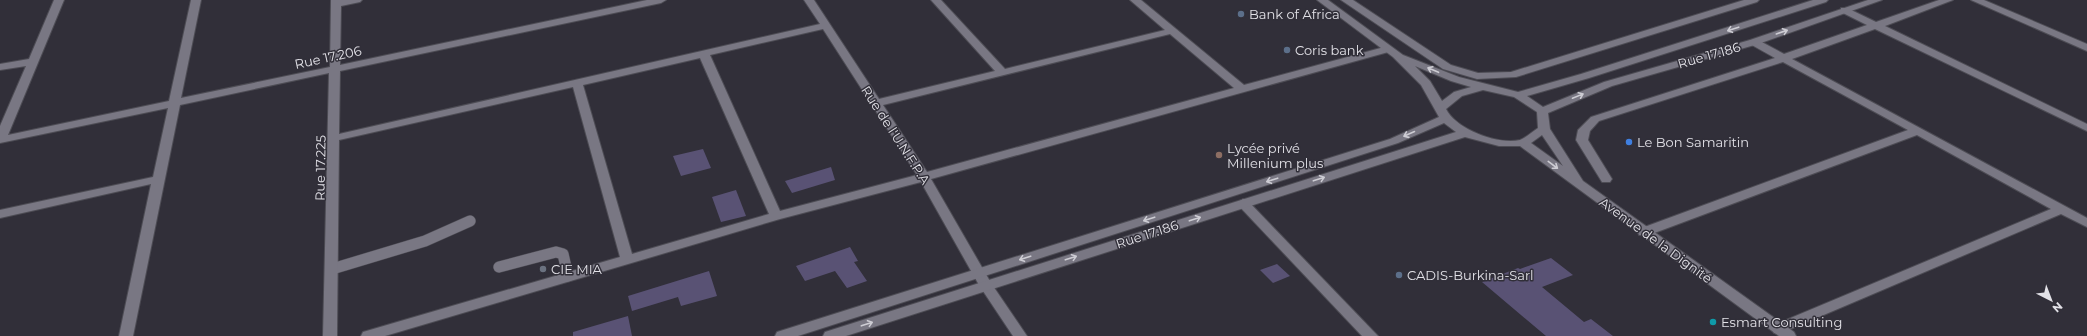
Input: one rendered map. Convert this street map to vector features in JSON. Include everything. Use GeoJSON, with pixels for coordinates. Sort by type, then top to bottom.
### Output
{"type":"FeatureCollection","features":[{"type":"Feature","properties":{"kind":"street"},"geometry":{"type":"LineString","coordinates":[[0,140],[59,0]]}},
{"type":"Feature","properties":{"kind":"street"},"geometry":{"type":"LineString","coordinates":[[126,336],[196,0]]}},
{"type":"Feature","properties":{"kind":"street"},"geometry":{"type":"LineString","coordinates":[[336,2],[357,0]]}},
{"type":"Feature","properties":{"kind":"street","name":"Rue 17.206"},"geometry":{"type":"LineString","coordinates":[[0,140],[661,0]]}},
{"type":"Feature","properties":{"kind":"street","name":"Rue de l'U.N.F.P.A"},"geometry":{"type":"LineString","coordinates":[[809,0],[924,177],[982,279],[1020,336]]}},
{"type":"Feature","properties":{"kind":"street"},"geometry":{"type":"LineString","coordinates":[[937,1],[949,0]]}},
{"type":"Feature","properties":{"kind":"street"},"geometry":{"type":"LineString","coordinates":[[1135,0],[1243,90]]}},
{"type":"Feature","properties":{"kind":"street"},"geometry":{"type":"LineString","coordinates":[[1322,0],[1393,52],[1426,83],[1442,113],[1464,133],[1499,143],[1523,143],[1544,129]]}},
{"type":"Feature","properties":{"kind":"street"},"geometry":{"type":"LineString","coordinates":[[1346,0],[1447,67],[1477,76],[1512,74],[1754,0]]}},
{"type":"Feature","properties":{"kind":"street"},"geometry":{"type":"LineString","coordinates":[[1518,95],[1585,76],[1823,0]]}},
{"type":"Feature","properties":{"kind":"street","name":"Rue 17.186"},"geometry":{"type":"LineString","coordinates":[[1542,111],[1608,84],[1754,42],[1844,10],[1877,0]]}},
{"type":"Feature","properties":{"kind":"street"},"geometry":{"type":"LineString","coordinates":[[1606,178],[1582,140],[1584,130],[1595,119],[1784,58],[1948,0]]}},
{"type":"Feature","properties":{"kind":"street"},"geometry":{"type":"LineString","coordinates":[[1976,0],[2087,48]]}},
{"type":"Feature","properties":{"kind":"street"},"geometry":{"type":"LineString","coordinates":[[937,1],[1002,72]]}},
{"type":"Feature","properties":{"kind":"street","name":"Rue 17.225"},"geometry":{"type":"LineString","coordinates":[[330,336],[335,138],[334,70],[336,2]]}},
{"type":"Feature","properties":{"kind":"street"},"geometry":{"type":"LineString","coordinates":[[1844,10],[2087,128]]}},
{"type":"Feature","properties":{"kind":"street"},"geometry":{"type":"LineString","coordinates":[[335,138],[825,26]]}},
{"type":"Feature","properties":{"kind":"street"},"geometry":{"type":"LineString","coordinates":[[876,103],[1172,31]]}},
{"type":"Feature","properties":{"kind":"street"},"geometry":{"type":"LineString","coordinates":[[1754,42],[2087,223]]}},
{"type":"Feature","properties":{"kind":"street"},"geometry":{"type":"LineString","coordinates":[[368,336],[776,216],[1243,90],[1393,52],[1455,79],[1518,95],[1542,111],[1544,129],[1583,188]]}},
{"type":"Feature","properties":{"kind":"street"},"geometry":{"type":"LineString","coordinates":[[704,54],[776,216]]}},
{"type":"Feature","properties":{"kind":"street"},"geometry":{"type":"LineString","coordinates":[[0,67],[34,61]]}},
{"type":"Feature","properties":{"kind":"street"},"geometry":{"type":"LineString","coordinates":[[577,82],[627,259]]}},
{"type":"Feature","properties":{"kind":"street"},"geometry":{"type":"LineString","coordinates":[[782,336],[982,279],[1394,141],[1442,113],[1458,94],[1483,87]]}},
{"type":"Feature","properties":{"kind":"street"},"geometry":{"type":"LineString","coordinates":[[1644,232],[1917,131]]}},
{"type":"Feature","properties":{"kind":"street","name":"Rue 17.186"},"geometry":{"type":"LineString","coordinates":[[830,336],[982,279],[1243,203],[1464,133]]}},
{"type":"Feature","properties":{"kind":"street","name":"Avenue de la Dignité"},"geometry":{"type":"LineString","coordinates":[[1523,143],[1583,188],[1784,332]]}},
{"type":"Feature","properties":{"kind":"street"},"geometry":{"type":"LineString","coordinates":[[0,214],[159,179]]}},
{"type":"Feature","properties":{"kind":"street"},"geometry":{"type":"LineString","coordinates":[[1243,203],[1371,336]]}},
{"type":"Feature","properties":{"kind":"street"},"geometry":{"type":"LineString","coordinates":[[1784,332],[2061,209]]}},
{"type":"Feature","properties":{"kind":"lane"},"geometry":{"type":"LineString","coordinates":[[332,269],[425,241],[470,221]]}},
{"type":"Feature","properties":{"kind":"lane"},"geometry":{"type":"LineString","coordinates":[[499,267],[556,252],[563,254],[568,276]]}},
{"type":"Feature","properties":{"kind":"building"},"geometry":{"type":"Polygon","coordinates":[[[703,149],[711,168],[681,176],[673,156],[703,149]]]}},
{"type":"Feature","properties":{"kind":"building"},"geometry":{"type":"Polygon","coordinates":[[[831,167],[835,180],[792,193],[785,181],[831,167]]]}},
{"type":"Feature","properties":{"kind":"building"},"geometry":{"type":"Polygon","coordinates":[[[736,190],[746,216],[721,222],[712,197],[736,190]]]}},
{"type":"Feature","properties":{"kind":"building"},"geometry":{"type":"Polygon","coordinates":[[[850,247],[858,261],[854,262],[867,281],[847,288],[835,271],[805,281],[796,266],[850,247]]]}},
{"type":"Feature","properties":{"kind":"building"},"geometry":{"type":"Polygon","coordinates":[[[1551,258],[1573,275],[1542,287],[1584,322],[1591,319],[1613,336],[1546,336],[1482,282],[1518,268],[1520,269],[1551,258]]]}},
{"type":"Feature","properties":{"kind":"building"},"geometry":{"type":"Polygon","coordinates":[[[1277,264],[1290,276],[1273,283],[1260,270],[1277,264]]]}},
{"type":"Feature","properties":{"kind":"building"},"geometry":{"type":"Polygon","coordinates":[[[709,271],[717,296],[681,306],[678,297],[632,311],[628,296],[709,271]]]}},
{"type":"Feature","properties":{"kind":"building"},"geometry":{"type":"Polygon","coordinates":[[[628,316],[632,336],[573,336],[573,332],[628,316]]]}},
{"type":"Feature","properties":{"kind":"place","name":"Bank of Africa"},"geometry":{"type":"Point","coordinates":[1241,14]}},
{"type":"Feature","properties":{"kind":"place","name":"Coris bank"},"geometry":{"type":"Point","coordinates":[1287,50]}},
{"type":"Feature","properties":{"kind":"place","name":"Le Bon Samaritin"},"geometry":{"type":"Point","coordinates":[1629,142]}},
{"type":"Feature","properties":{"kind":"place","name":"Lycée privé Millenium plus"},"geometry":{"type":"Point","coordinates":[1219,155]}},
{"type":"Feature","properties":{"kind":"place","name":"CIE MIA"},"geometry":{"type":"Point","coordinates":[543,269]}},
{"type":"Feature","properties":{"kind":"place","name":"CADIS-Burkina-Sarl"},"geometry":{"type":"Point","coordinates":[1399,275]}},
{"type":"Feature","properties":{"kind":"place","name":"Esmart Consulting"},"geometry":{"type":"Point","coordinates":[1713,322]}}]}
